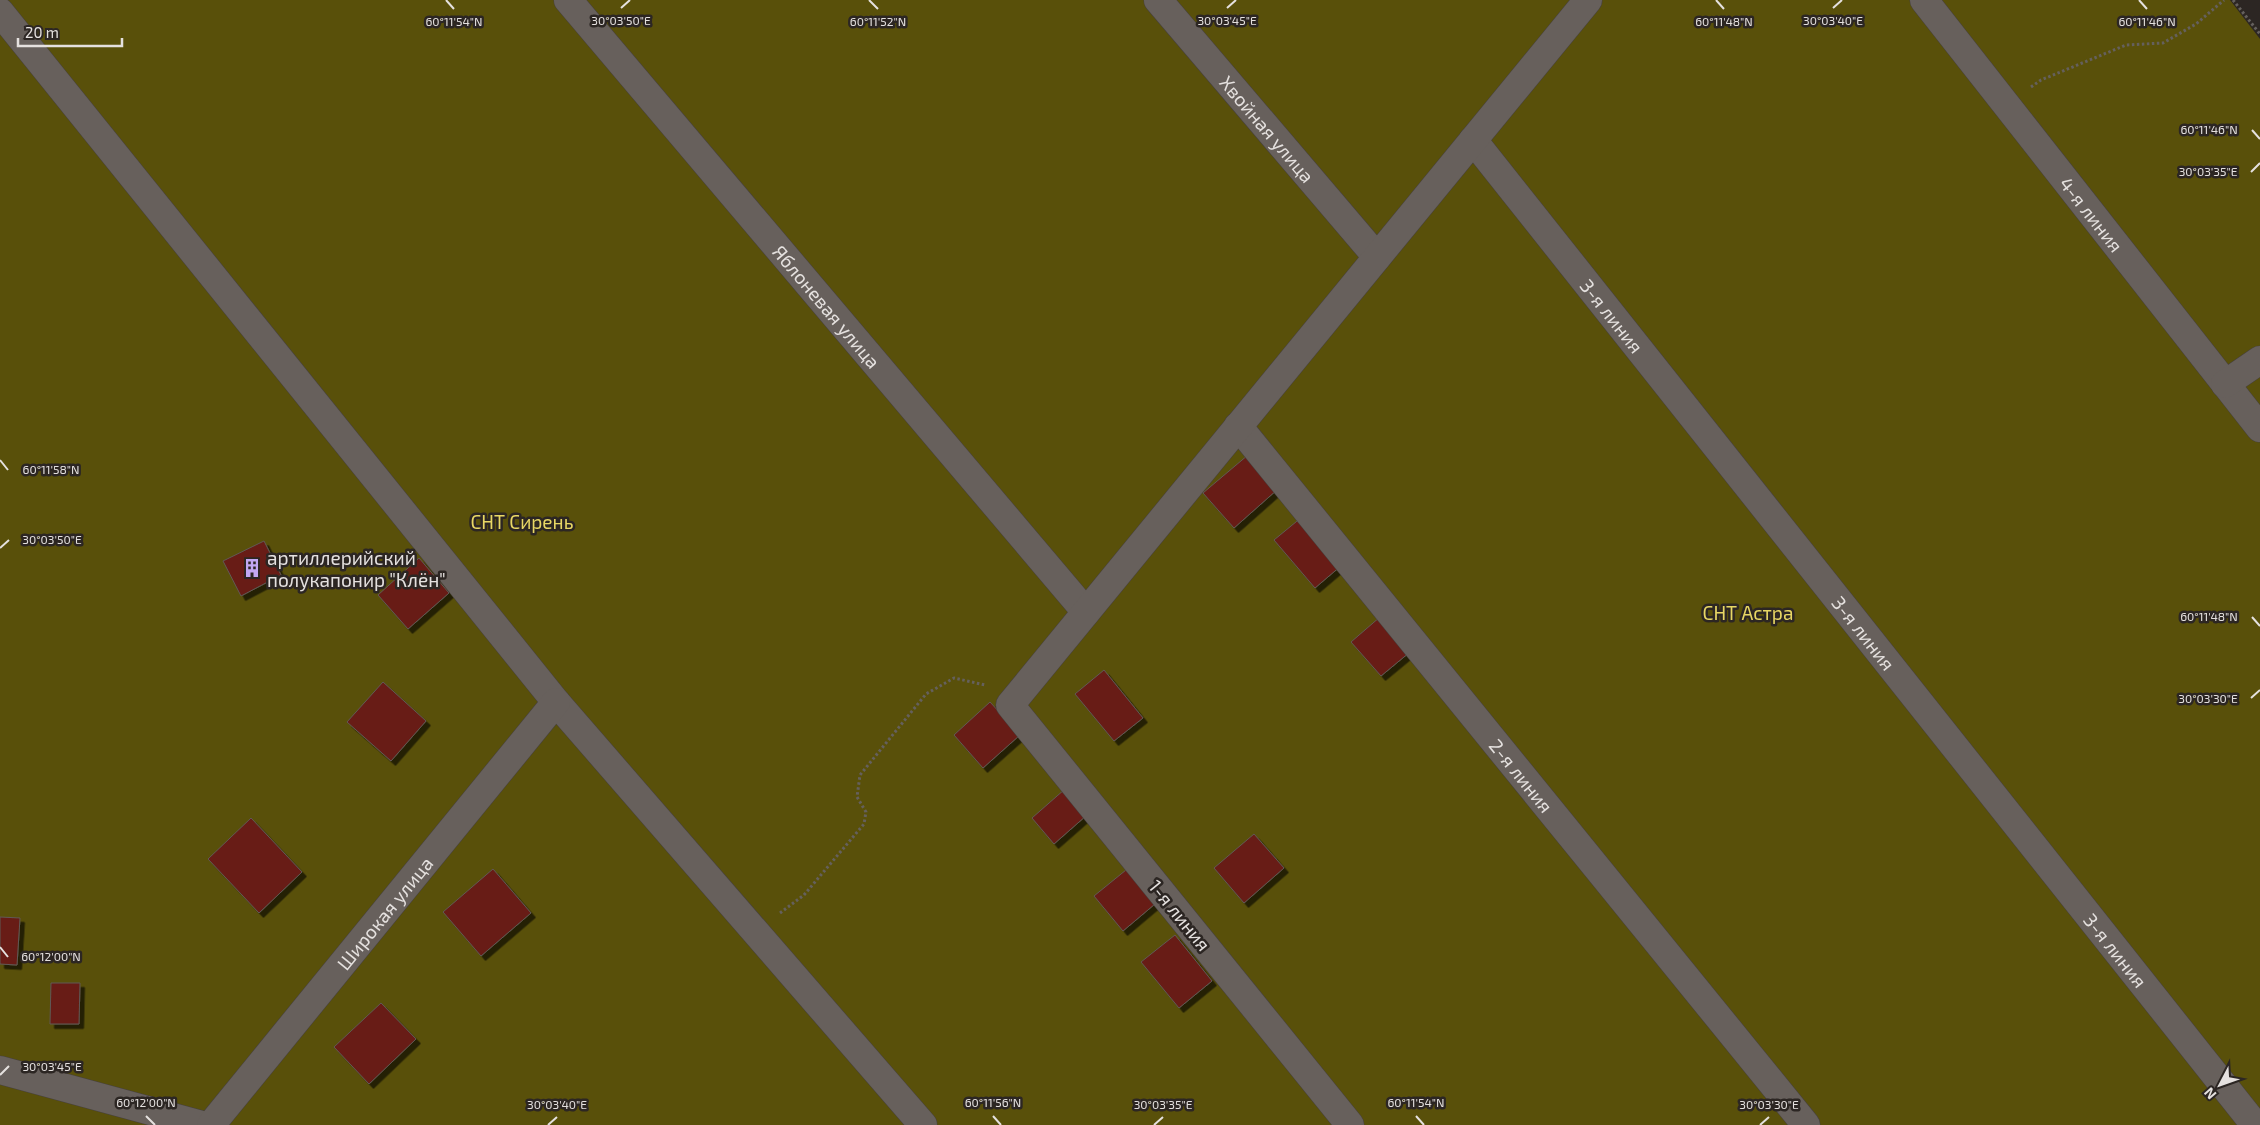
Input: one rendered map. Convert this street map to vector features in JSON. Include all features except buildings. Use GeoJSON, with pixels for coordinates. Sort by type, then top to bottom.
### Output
{"type":"FeatureCollection","features":[{"type":"Feature","properties":{"kind":"street","name":"Яблоневая улица"},"geometry":{"type":"LineString","coordinates":[[568,0],[1086,612]]}},
{"type":"Feature","properties":{"kind":"street","name":"Хвойная улица"},"geometry":{"type":"LineString","coordinates":[[1158,0],[1377,257]]}},
{"type":"Feature","properties":{"kind":"street"},"geometry":{"type":"LineString","coordinates":[[1012,702],[1588,0]]}},
{"type":"Feature","properties":{"kind":"street","name":"4-я линия"},"geometry":{"type":"LineString","coordinates":[[1924,0],[2260,428]]}},
{"type":"Feature","properties":{"kind":"street"},"geometry":{"type":"LineString","coordinates":[[0,12],[556,702],[923,1125]]}},
{"type":"Feature","properties":{"kind":"street","name":"3-я линия"},"geometry":{"type":"LineString","coordinates":[[1473,140],[2255,1125]]}},
{"type":"Feature","properties":{"kind":"street"},"geometry":{"type":"LineString","coordinates":[[2225,384],[2260,360]]}},
{"type":"Feature","properties":{"kind":"street","name":"2-я линия"},"geometry":{"type":"LineString","coordinates":[[1238,426],[1806,1125]]}},
{"type":"Feature","properties":{"kind":"street","name":"Широкая улица"},"geometry":{"type":"LineString","coordinates":[[211,1125],[556,702]]}},
{"type":"Feature","properties":{"kind":"street","name":"1-я линия"},"geometry":{"type":"LineString","coordinates":[[1012,702],[1350,1125]]}},
{"type":"Feature","properties":{"kind":"street"},"geometry":{"type":"LineString","coordinates":[[0,1070],[202,1125]]}},
{"type":"Feature","properties":{"kind":"path"},"geometry":{"type":"LineString","coordinates":[[2006,104],[2041,80],[2126,45],[2163,43],[2196,24],[2224,0]]}},
{"type":"Feature","properties":{"kind":"path"},"geometry":{"type":"LineString","coordinates":[[2233,0],[2260,34]]}},
{"type":"Feature","properties":{"kind":"path"},"geometry":{"type":"LineString","coordinates":[[754,930],[804,895],[864,824],[866,812],[857,797],[860,775],[926,694],[954,678],[1000,688],[1012,702]]}},
{"type":"Feature","properties":{"kind":"green space"},"geometry":{"type":"Polygon","coordinates":[[[0,0],[2230,0],[2260,39],[2260,1125],[0,1125],[0,0]]]}},
{"type":"Feature","properties":{"kind":"place","name":"артиллерийский полукапонир \"Клён\""},"geometry":{"type":"Point","coordinates":[252,568]}},
{"type":"Feature","properties":{"kind":"park label","name":"СНТ Сирень"},"geometry":{"type":"Point","coordinates":[522,521]}},
{"type":"Feature","properties":{"kind":"park label","name":"СНТ Астра"},"geometry":{"type":"Point","coordinates":[1748,612]}}]}
